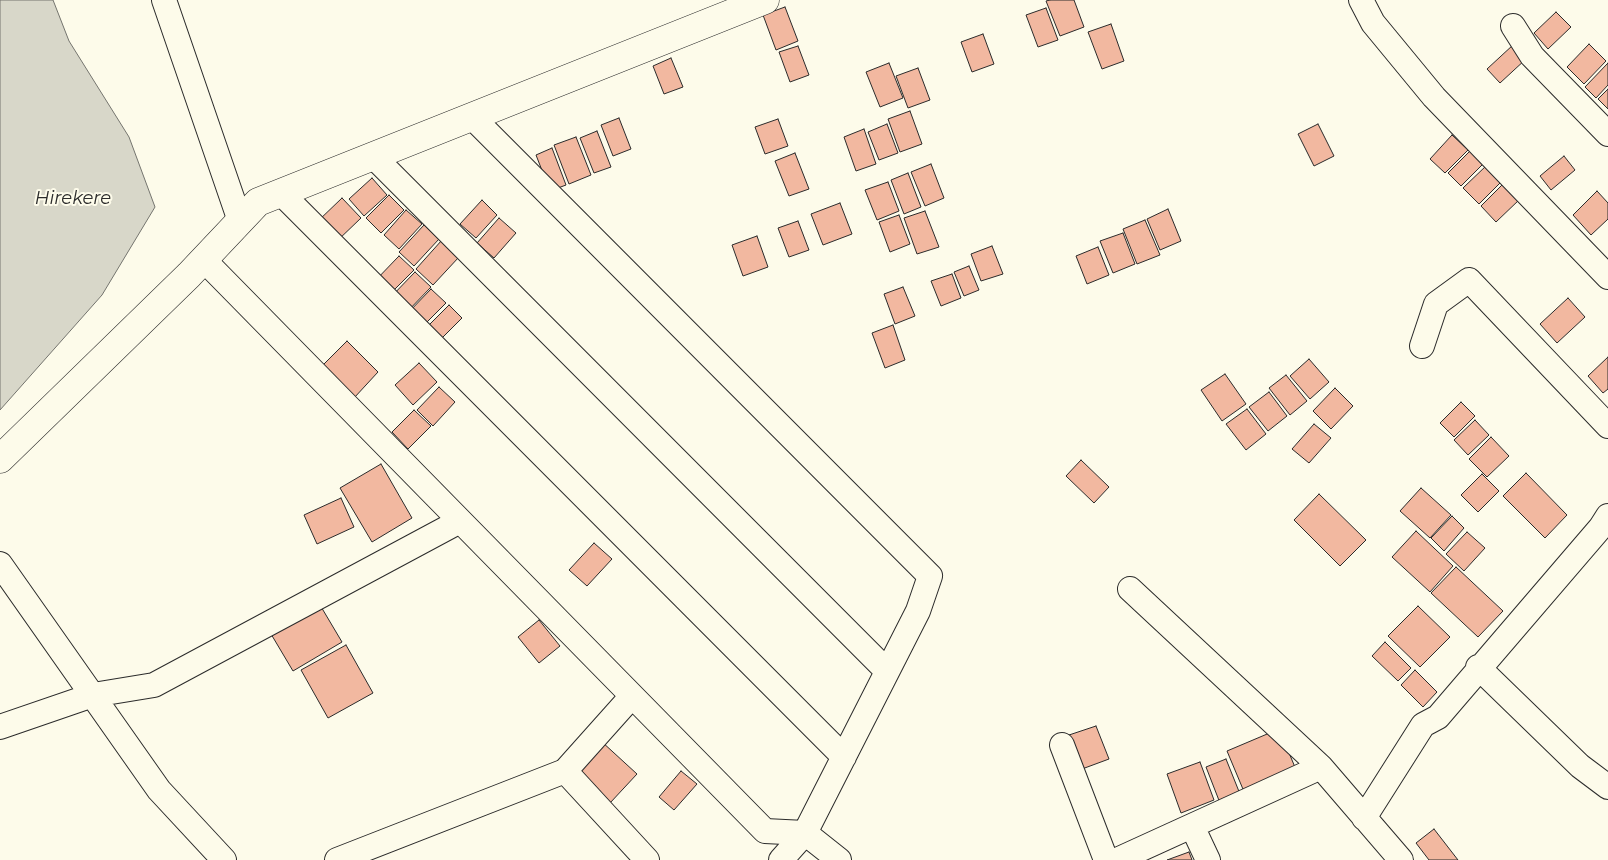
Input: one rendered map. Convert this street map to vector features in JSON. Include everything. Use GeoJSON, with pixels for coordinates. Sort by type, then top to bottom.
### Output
{"type":"FeatureCollection","features":[{"type":"Feature","properties":{"kind":"street"},"geometry":{"type":"LineString","coordinates":[[164,0],[240,221]]}},
{"type":"Feature","properties":{"kind":"street"},"geometry":{"type":"LineString","coordinates":[[0,459],[204,260],[258,202],[766,0]]}},
{"type":"Feature","properties":{"kind":"street"},"geometry":{"type":"LineString","coordinates":[[1361,0],[1373,23],[1434,97],[1608,276]]}},
{"type":"Feature","properties":{"kind":"street"},"geometry":{"type":"LineString","coordinates":[[1513,26],[1532,56],[1608,134]]}},
{"type":"Feature","properties":{"kind":"street"},"geometry":{"type":"LineString","coordinates":[[472,117],[930,576],[918,611],[805,833],[781,860]]}},
{"type":"Feature","properties":{"kind":"street"},"geometry":{"type":"LineString","coordinates":[[373,156],[887,671]]}},
{"type":"Feature","properties":{"kind":"street"},"geometry":{"type":"LineString","coordinates":[[281,193],[844,757]]}},
{"type":"Feature","properties":{"kind":"street"},"geometry":{"type":"LineString","coordinates":[[204,260],[765,831],[805,833],[839,860]]}},
{"type":"Feature","properties":{"kind":"street"},"geometry":{"type":"LineString","coordinates":[[1422,346],[1436,304],[1469,280],[1608,426]]}},
{"type":"Feature","properties":{"kind":"street"},"geometry":{"type":"LineString","coordinates":[[1364,818],[1424,724],[1438,717],[1478,667],[1575,557],[1608,516]]}},
{"type":"Feature","properties":{"kind":"street"},"geometry":{"type":"LineString","coordinates":[[0,727],[93,695],[154,685],[460,521]]}},
{"type":"Feature","properties":{"kind":"street"},"geometry":{"type":"LineString","coordinates":[[0,564],[160,790],[224,860]]}},
{"type":"Feature","properties":{"kind":"street"},"geometry":{"type":"LineString","coordinates":[[1130,588],[1321,767],[1401,860]]}},
{"type":"Feature","properties":{"kind":"street"},"geometry":{"type":"LineString","coordinates":[[1478,667],[1580,766],[1608,787]]}},
{"type":"Feature","properties":{"kind":"street"},"geometry":{"type":"LineString","coordinates":[[338,860],[565,771],[632,696]]}},
{"type":"Feature","properties":{"kind":"street"},"geometry":{"type":"LineString","coordinates":[[1062,745],[1106,860]]}},
{"type":"Feature","properties":{"kind":"street"},"geometry":{"type":"LineString","coordinates":[[1117,860],[1321,767]]}},
{"type":"Feature","properties":{"kind":"street"},"geometry":{"type":"LineString","coordinates":[[565,771],[647,860]]}},
{"type":"Feature","properties":{"kind":"street"},"geometry":{"type":"LineString","coordinates":[[1192,826],[1208,860]]}},
{"type":"Feature","properties":{"kind":"water","name":"Hirekere"},"geometry":{"type":"Polygon","coordinates":[[[0,0],[53,0],[69,41],[129,137],[155,207],[102,295],[0,410],[0,0]]]}},
{"type":"Feature","properties":{"kind":"building"},"geometry":{"type":"Polygon","coordinates":[[[1074,0],[1084,27],[1060,36],[1046,1],[1074,0]]]}},
{"type":"Feature","properties":{"kind":"building"},"geometry":{"type":"Polygon","coordinates":[[[785,7],[798,41],[776,50],[763,15],[785,7]]]}},
{"type":"Feature","properties":{"kind":"building"},"geometry":{"type":"Polygon","coordinates":[[[1046,8],[1058,40],[1038,47],[1026,15],[1046,8]]]}},
{"type":"Feature","properties":{"kind":"building"},"geometry":{"type":"Polygon","coordinates":[[[1556,12],[1571,27],[1548,49],[1534,33],[1556,12]]]}},
{"type":"Feature","properties":{"kind":"building"},"geometry":{"type":"Polygon","coordinates":[[[1111,24],[1124,61],[1102,69],[1088,32],[1111,24]]]}},
{"type":"Feature","properties":{"kind":"building"},"geometry":{"type":"Polygon","coordinates":[[[983,34],[994,64],[972,72],[961,42],[983,34]]]}},
{"type":"Feature","properties":{"kind":"building"},"geometry":{"type":"Polygon","coordinates":[[[1589,44],[1606,61],[1584,84],[1567,67],[1589,44]]]}},
{"type":"Feature","properties":{"kind":"building"},"geometry":{"type":"Polygon","coordinates":[[[1513,45],[1526,59],[1500,83],[1487,69],[1513,45]]]}},
{"type":"Feature","properties":{"kind":"building"},"geometry":{"type":"Polygon","coordinates":[[[798,46],[809,75],[790,82],[779,52],[798,46]]]}},
{"type":"Feature","properties":{"kind":"building"},"geometry":{"type":"Polygon","coordinates":[[[671,58],[683,87],[664,94],[653,66],[671,58]]]}},
{"type":"Feature","properties":{"kind":"building"},"geometry":{"type":"Polygon","coordinates":[[[889,63],[903,98],[880,107],[866,72],[889,63]]]}},
{"type":"Feature","properties":{"kind":"building"},"geometry":{"type":"Polygon","coordinates":[[[1608,63],[1608,85],[1596,98],[1585,87],[1608,63]]]}},
{"type":"Feature","properties":{"kind":"building"},"geometry":{"type":"Polygon","coordinates":[[[918,68],[930,100],[908,108],[896,76],[918,68]]]}},
{"type":"Feature","properties":{"kind":"building"},"geometry":{"type":"Polygon","coordinates":[[[1608,89],[1608,109],[1598,99],[1608,89]]]}},
{"type":"Feature","properties":{"kind":"building"},"geometry":{"type":"Polygon","coordinates":[[[910,111],[922,144],[900,152],[888,119],[910,111]]]}},
{"type":"Feature","properties":{"kind":"building"},"geometry":{"type":"Polygon","coordinates":[[[619,118],[631,149],[613,156],[601,125],[619,118]]]}},
{"type":"Feature","properties":{"kind":"building"},"geometry":{"type":"Polygon","coordinates":[[[778,119],[788,146],[765,154],[755,127],[778,119]]]}},
{"type":"Feature","properties":{"kind":"building"},"geometry":{"type":"Polygon","coordinates":[[[887,124],[898,153],[879,160],[868,132],[887,124]]]}},
{"type":"Feature","properties":{"kind":"building"},"geometry":{"type":"Polygon","coordinates":[[[1318,124],[1334,156],[1314,166],[1298,134],[1318,124]]]}},
{"type":"Feature","properties":{"kind":"building"},"geometry":{"type":"Polygon","coordinates":[[[864,129],[876,164],[856,171],[844,137],[864,129]]]}},
{"type":"Feature","properties":{"kind":"building"},"geometry":{"type":"Polygon","coordinates":[[[597,131],[611,167],[594,173],[580,138],[597,131]]]}},
{"type":"Feature","properties":{"kind":"building"},"geometry":{"type":"Polygon","coordinates":[[[1452,135],[1468,150],[1445,173],[1430,159],[1452,135]]]}},
{"type":"Feature","properties":{"kind":"building"},"geometry":{"type":"Polygon","coordinates":[[[576,137],[591,175],[569,184],[554,145],[576,137]]]}},
{"type":"Feature","properties":{"kind":"building"},"geometry":{"type":"Polygon","coordinates":[[[552,148],[566,185],[550,191],[536,155],[552,148]]]}},
{"type":"Feature","properties":{"kind":"building"},"geometry":{"type":"Polygon","coordinates":[[[1472,149],[1485,162],[1461,186],[1448,173],[1472,149]]]}},
{"type":"Feature","properties":{"kind":"building"},"geometry":{"type":"Polygon","coordinates":[[[795,153],[809,189],[789,196],[775,161],[795,153]]]}},
{"type":"Feature","properties":{"kind":"building"},"geometry":{"type":"Polygon","coordinates":[[[1564,156],[1575,170],[1551,190],[1540,176],[1564,156]]]}},
{"type":"Feature","properties":{"kind":"building"},"geometry":{"type":"Polygon","coordinates":[[[931,164],[944,198],[925,206],[911,172],[931,164]]]}},
{"type":"Feature","properties":{"kind":"building"},"geometry":{"type":"Polygon","coordinates":[[[1487,165],[1503,180],[1479,204],[1463,188],[1487,165]]]}},
{"type":"Feature","properties":{"kind":"building"},"geometry":{"type":"Polygon","coordinates":[[[908,173],[921,207],[904,214],[891,180],[908,173]]]}},
{"type":"Feature","properties":{"kind":"building"},"geometry":{"type":"Polygon","coordinates":[[[372,178],[387,195],[364,216],[349,199],[372,178]]]}},
{"type":"Feature","properties":{"kind":"building"},"geometry":{"type":"Polygon","coordinates":[[[888,182],[899,211],[877,220],[865,190],[888,182]]]}},
{"type":"Feature","properties":{"kind":"building"},"geometry":{"type":"Polygon","coordinates":[[[1504,183],[1520,199],[1496,222],[1481,206],[1504,183]]]}},
{"type":"Feature","properties":{"kind":"building"},"geometry":{"type":"Polygon","coordinates":[[[1597,191],[1608,203],[1608,219],[1591,235],[1573,215],[1597,191]]]}},
{"type":"Feature","properties":{"kind":"building"},"geometry":{"type":"Polygon","coordinates":[[[389,195],[404,210],[381,233],[366,218],[389,195]]]}},
{"type":"Feature","properties":{"kind":"building"},"geometry":{"type":"Polygon","coordinates":[[[342,198],[361,218],[336,242],[317,222],[342,198]]]}},
{"type":"Feature","properties":{"kind":"building"},"geometry":{"type":"Polygon","coordinates":[[[482,200],[497,215],[476,238],[460,224],[482,200]]]}},
{"type":"Feature","properties":{"kind":"building"},"geometry":{"type":"Polygon","coordinates":[[[840,203],[852,234],[823,245],[811,214],[840,203]]]}},
{"type":"Feature","properties":{"kind":"building"},"geometry":{"type":"Polygon","coordinates":[[[1168,209],[1181,241],[1160,250],[1147,219],[1168,209]]]}},
{"type":"Feature","properties":{"kind":"building"},"geometry":{"type":"Polygon","coordinates":[[[406,210],[422,224],[399,249],[384,235],[406,210]]]}},
{"type":"Feature","properties":{"kind":"building"},"geometry":{"type":"Polygon","coordinates":[[[925,211],[939,247],[917,254],[904,218],[925,211]]]}},
{"type":"Feature","properties":{"kind":"building"},"geometry":{"type":"Polygon","coordinates":[[[899,215],[910,244],[890,252],[879,222],[899,215]]]}},
{"type":"Feature","properties":{"kind":"building"},"geometry":{"type":"Polygon","coordinates":[[[499,218],[516,233],[494,258],[477,243],[499,218]]]}},
{"type":"Feature","properties":{"kind":"building"},"geometry":{"type":"Polygon","coordinates":[[[1145,220],[1160,255],[1137,264],[1123,229],[1145,220]]]}},
{"type":"Feature","properties":{"kind":"building"},"geometry":{"type":"Polygon","coordinates":[[[798,221],[809,250],[789,257],[778,228],[798,221]]]}},
{"type":"Feature","properties":{"kind":"building"},"geometry":{"type":"Polygon","coordinates":[[[424,225],[439,239],[414,266],[399,252],[424,225]]]}},
{"type":"Feature","properties":{"kind":"building"},"geometry":{"type":"Polygon","coordinates":[[[1123,233],[1135,264],[1113,273],[1100,241],[1123,233]]]}},
{"type":"Feature","properties":{"kind":"building"},"geometry":{"type":"Polygon","coordinates":[[[757,236],[768,267],[743,276],[732,245],[757,236]]]}},
{"type":"Feature","properties":{"kind":"building"},"geometry":{"type":"Polygon","coordinates":[[[442,240],[459,257],[433,285],[416,269],[442,240]]]}},
{"type":"Feature","properties":{"kind":"building"},"geometry":{"type":"Polygon","coordinates":[[[992,246],[1003,274],[981,281],[971,254],[992,246]]]}},
{"type":"Feature","properties":{"kind":"building"},"geometry":{"type":"Polygon","coordinates":[[[1098,247],[1109,275],[1087,284],[1076,256],[1098,247]]]}},
{"type":"Feature","properties":{"kind":"building"},"geometry":{"type":"Polygon","coordinates":[[[399,256],[414,270],[387,297],[373,283],[399,256]]]}},
{"type":"Feature","properties":{"kind":"building"},"geometry":{"type":"Polygon","coordinates":[[[969,266],[979,290],[964,296],[954,272],[969,266]]]}},
{"type":"Feature","properties":{"kind":"building"},"geometry":{"type":"Polygon","coordinates":[[[415,272],[431,287],[405,314],[389,299],[415,272]]]}},
{"type":"Feature","properties":{"kind":"building"},"geometry":{"type":"Polygon","coordinates":[[[952,274],[961,298],[941,306],[931,281],[952,274]]]}},
{"type":"Feature","properties":{"kind":"building"},"geometry":{"type":"Polygon","coordinates":[[[903,287],[915,316],[895,324],[884,294],[903,287]]]}},
{"type":"Feature","properties":{"kind":"building"},"geometry":{"type":"Polygon","coordinates":[[[431,289],[446,303],[420,329],[406,315],[431,289]]]}},
{"type":"Feature","properties":{"kind":"building"},"geometry":{"type":"Polygon","coordinates":[[[1568,298],[1585,317],[1557,343],[1540,324],[1568,298]]]}},
{"type":"Feature","properties":{"kind":"building"},"geometry":{"type":"Polygon","coordinates":[[[449,305],[462,318],[436,344],[423,331],[449,305]]]}},
{"type":"Feature","properties":{"kind":"building"},"geometry":{"type":"Polygon","coordinates":[[[893,325],[905,360],[885,368],[872,333],[893,325]]]}},
{"type":"Feature","properties":{"kind":"building"},"geometry":{"type":"Polygon","coordinates":[[[347,341],[378,372],[354,398],[322,366],[347,341]]]}},
{"type":"Feature","properties":{"kind":"building"},"geometry":{"type":"Polygon","coordinates":[[[1608,357],[1608,389],[1603,393],[1588,376],[1608,357]]]}},
{"type":"Feature","properties":{"kind":"building"},"geometry":{"type":"Polygon","coordinates":[[[1309,359],[1329,382],[1310,399],[1290,376],[1309,359]]]}},
{"type":"Feature","properties":{"kind":"building"},"geometry":{"type":"Polygon","coordinates":[[[419,363],[437,382],[413,405],[395,385],[419,363]]]}},
{"type":"Feature","properties":{"kind":"building"},"geometry":{"type":"Polygon","coordinates":[[[1225,374],[1246,404],[1222,421],[1201,390],[1225,374]]]}},
{"type":"Feature","properties":{"kind":"building"},"geometry":{"type":"Polygon","coordinates":[[[1286,375],[1307,401],[1290,415],[1269,388],[1286,375]]]}},
{"type":"Feature","properties":{"kind":"building"},"geometry":{"type":"Polygon","coordinates":[[[439,387],[455,402],[433,426],[417,410],[439,387]]]}},
{"type":"Feature","properties":{"kind":"building"},"geometry":{"type":"Polygon","coordinates":[[[1335,388],[1353,406],[1331,429],[1313,411],[1335,388]]]}},
{"type":"Feature","properties":{"kind":"building"},"geometry":{"type":"Polygon","coordinates":[[[1269,392],[1287,416],[1268,431],[1249,407],[1269,392]]]}},
{"type":"Feature","properties":{"kind":"building"},"geometry":{"type":"Polygon","coordinates":[[[1461,402],[1475,416],[1454,437],[1440,423],[1461,402]]]}},
{"type":"Feature","properties":{"kind":"building"},"geometry":{"type":"Polygon","coordinates":[[[1247,409],[1266,434],[1246,450],[1226,424],[1247,409]]]}},
{"type":"Feature","properties":{"kind":"building"},"geometry":{"type":"Polygon","coordinates":[[[414,410],[431,426],[408,449],[392,432],[414,410]]]}},
{"type":"Feature","properties":{"kind":"building"},"geometry":{"type":"Polygon","coordinates":[[[1475,420],[1489,435],[1468,455],[1454,440],[1475,420]]]}},
{"type":"Feature","properties":{"kind":"building"},"geometry":{"type":"Polygon","coordinates":[[[1314,424],[1331,438],[1309,463],[1292,449],[1314,424]]]}},
{"type":"Feature","properties":{"kind":"building"},"geometry":{"type":"Polygon","coordinates":[[[1491,437],[1509,456],[1487,477],[1469,459],[1491,437]]]}},
{"type":"Feature","properties":{"kind":"building"},"geometry":{"type":"Polygon","coordinates":[[[1081,460],[1109,487],[1094,503],[1066,476],[1081,460]]]}},
{"type":"Feature","properties":{"kind":"building"},"geometry":{"type":"Polygon","coordinates":[[[381,464],[412,518],[372,542],[340,488],[381,464]]]}},
{"type":"Feature","properties":{"kind":"building"},"geometry":{"type":"Polygon","coordinates":[[[1526,473],[1567,515],[1545,538],[1503,496],[1526,473]]]}},
{"type":"Feature","properties":{"kind":"building"},"geometry":{"type":"Polygon","coordinates":[[[1482,474],[1499,491],[1478,512],[1461,495],[1482,474]]]}},
{"type":"Feature","properties":{"kind":"building"},"geometry":{"type":"Polygon","coordinates":[[[1421,488],[1451,515],[1430,538],[1400,511],[1421,488]]]}},
{"type":"Feature","properties":{"kind":"building"},"geometry":{"type":"Polygon","coordinates":[[[1319,494],[1366,540],[1340,566],[1294,520],[1319,494]]]}},
{"type":"Feature","properties":{"kind":"building"},"geometry":{"type":"Polygon","coordinates":[[[341,498],[354,527],[317,544],[304,515],[341,498]]]}},
{"type":"Feature","properties":{"kind":"building"},"geometry":{"type":"Polygon","coordinates":[[[1452,516],[1464,528],[1444,551],[1431,538],[1452,516]]]}},
{"type":"Feature","properties":{"kind":"building"},"geometry":{"type":"Polygon","coordinates":[[[1416,531],[1453,566],[1430,592],[1392,557],[1416,531]]]}},
{"type":"Feature","properties":{"kind":"building"},"geometry":{"type":"Polygon","coordinates":[[[1467,532],[1485,548],[1464,571],[1446,554],[1467,532]]]}},
{"type":"Feature","properties":{"kind":"building"},"geometry":{"type":"Polygon","coordinates":[[[594,543],[612,559],[587,586],[569,570],[594,543]]]}},
{"type":"Feature","properties":{"kind":"building"},"geometry":{"type":"Polygon","coordinates":[[[1456,567],[1503,611],[1478,637],[1431,593],[1456,567]]]}},
{"type":"Feature","properties":{"kind":"building"},"geometry":{"type":"Polygon","coordinates":[[[320,605],[342,642],[293,671],[271,634],[320,605]]]}},
{"type":"Feature","properties":{"kind":"building"},"geometry":{"type":"Polygon","coordinates":[[[1418,606],[1450,637],[1420,667],[1388,636],[1418,606]]]}},
{"type":"Feature","properties":{"kind":"building"},"geometry":{"type":"Polygon","coordinates":[[[539,620],[560,646],[539,663],[518,637],[539,620]]]}},
{"type":"Feature","properties":{"kind":"building"},"geometry":{"type":"Polygon","coordinates":[[[1385,642],[1411,668],[1398,681],[1372,656],[1385,642]]]}},
{"type":"Feature","properties":{"kind":"building"},"geometry":{"type":"Polygon","coordinates":[[[346,645],[373,693],[328,718],[301,670],[346,645]]]}},
{"type":"Feature","properties":{"kind":"building"},"geometry":{"type":"Polygon","coordinates":[[[1415,670],[1437,692],[1423,707],[1401,685],[1415,670]]]}},
{"type":"Feature","properties":{"kind":"building"},"geometry":{"type":"Polygon","coordinates":[[[1096,726],[1109,759],[1082,769],[1069,735],[1096,726]]]}},
{"type":"Feature","properties":{"kind":"building"},"geometry":{"type":"Polygon","coordinates":[[[1279,729],[1297,772],[1245,794],[1227,751],[1279,729]]]}},
{"type":"Feature","properties":{"kind":"building"},"geometry":{"type":"Polygon","coordinates":[[[601,741],[637,774],[610,803],[574,770],[601,741]]]}},
{"type":"Feature","properties":{"kind":"building"},"geometry":{"type":"Polygon","coordinates":[[[1226,759],[1240,794],[1220,803],[1206,767],[1226,759]]]}},
{"type":"Feature","properties":{"kind":"building"},"geometry":{"type":"Polygon","coordinates":[[[1200,762],[1214,800],[1181,813],[1167,774],[1200,762]]]}},
{"type":"Feature","properties":{"kind":"building"},"geometry":{"type":"Polygon","coordinates":[[[681,771],[697,784],[674,810],[659,797],[681,771]]]}},
{"type":"Feature","properties":{"kind":"building"},"geometry":{"type":"Polygon","coordinates":[[[1434,829],[1458,860],[1429,860],[1416,843],[1434,829]]]}},
{"type":"Feature","properties":{"kind":"building"},"geometry":{"type":"Polygon","coordinates":[[[1189,852],[1192,860],[1167,860],[1189,852]]]}}]}
